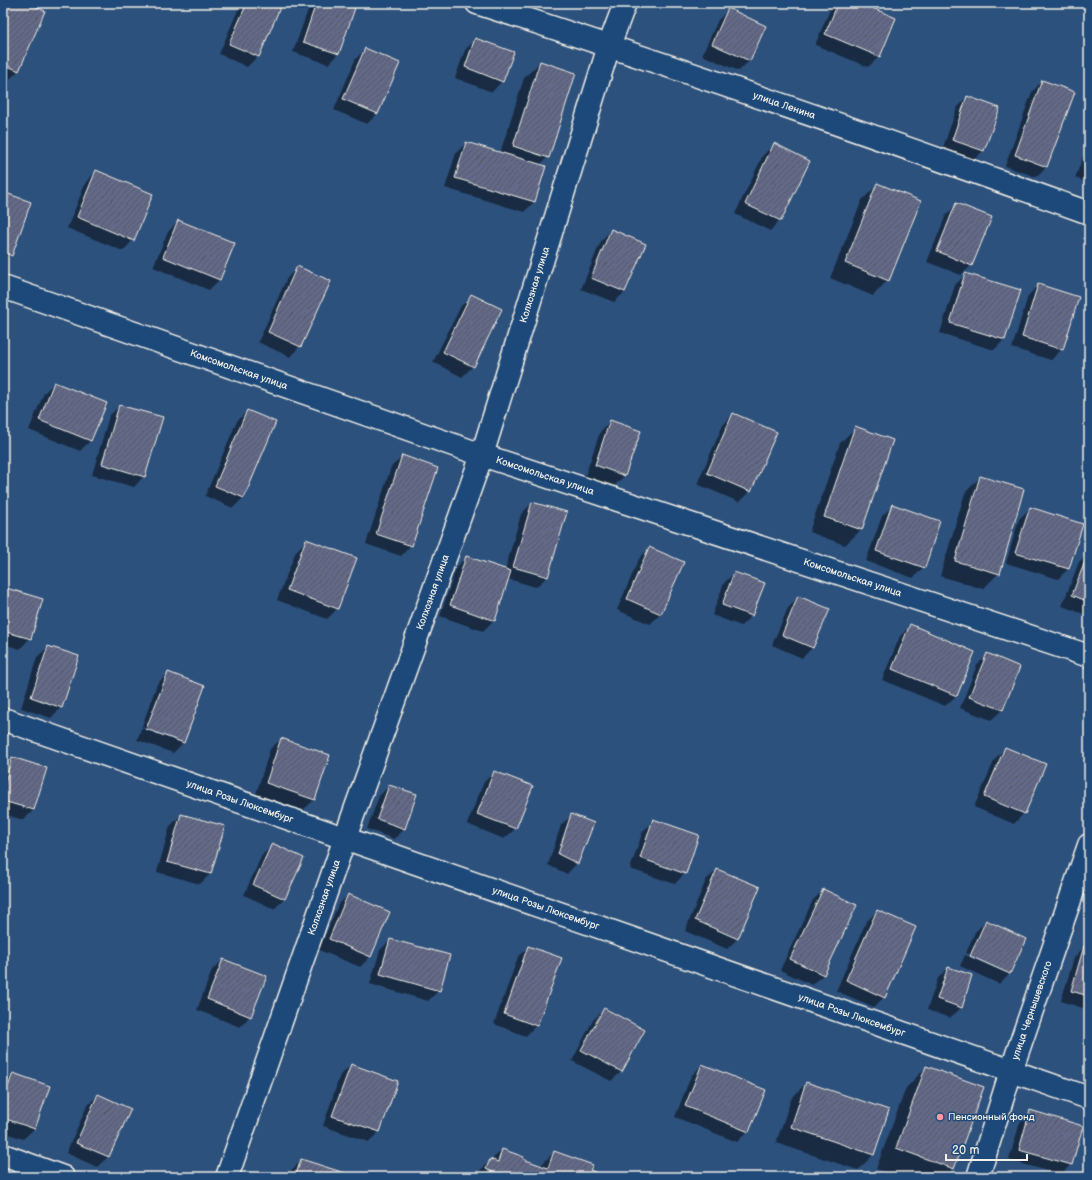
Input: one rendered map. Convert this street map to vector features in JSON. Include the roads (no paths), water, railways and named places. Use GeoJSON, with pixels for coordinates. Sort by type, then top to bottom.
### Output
{"type":"FeatureCollection","features":[{"type":"Feature","properties":{"kind":"street","name":"улица Ленина"},"geometry":{"type":"LineString","coordinates":[[477,3],[609,46],[982,174],[1089,213]]}},
{"type":"Feature","properties":{"kind":"street","name":"Колхозная улица"},"geometry":{"type":"LineString","coordinates":[[227,1177],[345,838],[482,455],[609,46],[625,3]]}},
{"type":"Feature","properties":{"kind":"street","name":"Комсомольская улица"},"geometry":{"type":"LineString","coordinates":[[3,287],[482,455],[1089,656]]}},
{"type":"Feature","properties":{"kind":"street","name":"улица Розы Люксембург"},"geometry":{"type":"LineString","coordinates":[[3,719],[1089,1098]]}},
{"type":"Feature","properties":{"kind":"street","name":"улица Чернышевского"},"geometry":{"type":"LineString","coordinates":[[978,1177],[1011,1071],[1089,845]]}},
{"type":"Feature","properties":{"kind":"street"},"geometry":{"type":"LineString","coordinates":[[3,1155],[63,1177]]}},
{"type":"Feature","properties":{"kind":"place","name":"Пенсионный фонд"},"geometry":{"type":"Point","coordinates":[940,1117]}}]}
